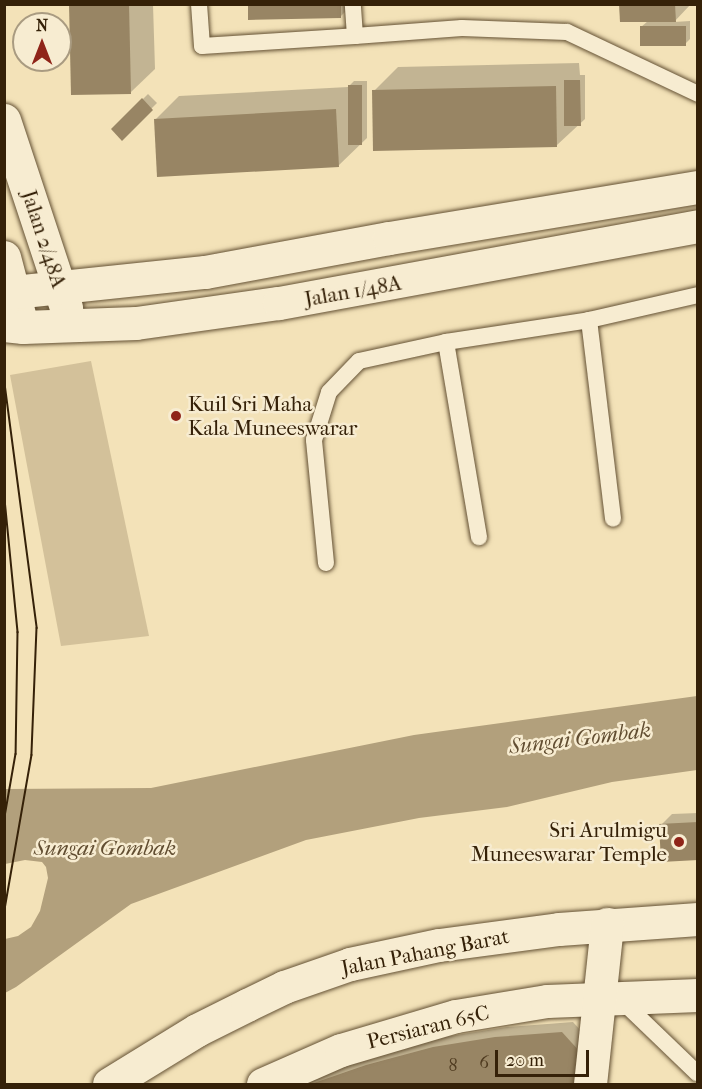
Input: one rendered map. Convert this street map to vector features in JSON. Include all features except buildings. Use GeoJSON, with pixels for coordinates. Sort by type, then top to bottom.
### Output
{"type":"FeatureCollection","features":[{"type":"Feature","properties":{"kind":"main road","name":"Jalan 2/48A"},"geometry":{"type":"LineString","coordinates":[[4,120],[61,288],[70,324]]}},
{"type":"Feature","properties":{"kind":"main road"},"geometry":{"type":"LineString","coordinates":[[9,292],[206,272],[389,238],[698,187]]}},
{"type":"Feature","properties":{"kind":"main road","name":"Jalan 1/48A"},"geometry":{"type":"LineString","coordinates":[[14,326],[136,323],[402,282],[698,226]]}},
{"type":"Feature","properties":{"kind":"main road"},"geometry":{"type":"LineString","coordinates":[[389,238],[402,282]]}},
{"type":"Feature","properties":{"kind":"main road","name":"Jalan 2/48A"},"geometry":{"type":"LineString","coordinates":[[4,257],[14,326]]}},
{"type":"Feature","properties":{"kind":"main road","name":"Jalan Pahang Barat"},"geometry":{"type":"LineString","coordinates":[[109,1084],[197,1030],[284,987],[350,964],[476,940],[607,924],[698,920]]}},
{"type":"Feature","properties":{"kind":"main road"},"geometry":{"type":"LineString","coordinates":[[591,1084],[610,998],[607,924]]}},
{"type":"Feature","properties":{"kind":"main road","name":"Persiaran 65C"},"geometry":{"type":"LineString","coordinates":[[262,1084],[341,1050],[456,1016],[547,1001],[698,995]]}},
{"type":"Feature","properties":{"kind":"lane"},"geometry":{"type":"LineString","coordinates":[[199,4],[202,46],[462,28],[567,32],[698,94]]}},
{"type":"Feature","properties":{"kind":"lane"},"geometry":{"type":"LineString","coordinates":[[353,4],[356,36]]}},
{"type":"Feature","properties":{"kind":"lane"},"geometry":{"type":"LineString","coordinates":[[326,563],[314,440],[329,392],[359,361],[446,342],[589,320],[698,295]]}},
{"type":"Feature","properties":{"kind":"lane"},"geometry":{"type":"LineString","coordinates":[[589,320],[613,519]]}},
{"type":"Feature","properties":{"kind":"lane"},"geometry":{"type":"LineString","coordinates":[[446,342],[479,537]]}},
{"type":"Feature","properties":{"kind":"lane"},"geometry":{"type":"LineString","coordinates":[[610,998],[697,1073],[696,1084]]}},
{"type":"Feature","properties":{"kind":"shaded area"},"geometry":{"type":"Polygon","coordinates":[[[91,361],[149,636],[61,646],[10,375],[91,361]]]}},
{"type":"Feature","properties":{"kind":"water","name":"Sungai Gombak"},"geometry":{"type":"Polygon","coordinates":[[[697,696],[697,770],[612,782],[507,807],[419,818],[306,840],[131,904],[5,993],[5,939],[18,936],[31,927],[40,911],[48,878],[46,867],[42,862],[25,860],[5,864],[5,789],[151,788],[414,735],[697,696]]]}},
{"type":"Feature","properties":{"kind":"tram line"},"geometry":{"type":"LineString","coordinates":[[4,376],[37,628],[32,755],[4,916]]}},
{"type":"Feature","properties":{"kind":"tram line"},"geometry":{"type":"LineString","coordinates":[[4,489],[18,632],[16,754],[4,823]]}},
{"type":"Feature","properties":{"kind":"place","name":"Kuil Sri Maha Kala Muneeswarar"},"geometry":{"type":"Point","coordinates":[176,416]}},
{"type":"Feature","properties":{"kind":"place","name":"Sri Arulmigu Muneeswarar Temple"},"geometry":{"type":"Point","coordinates":[679,842]}}]}
